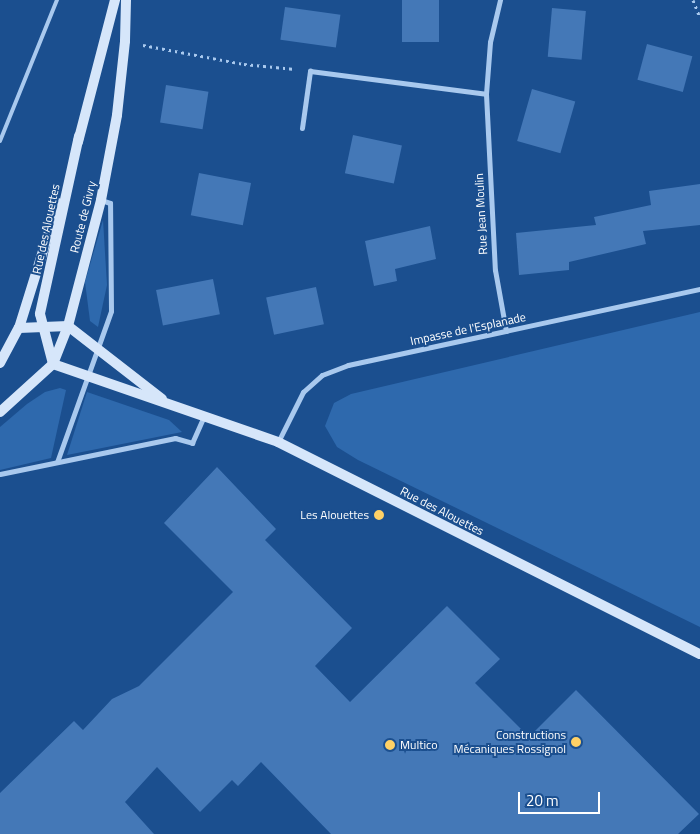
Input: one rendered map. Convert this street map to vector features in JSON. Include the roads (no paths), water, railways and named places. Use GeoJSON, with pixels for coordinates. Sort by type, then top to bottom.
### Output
{"type":"FeatureCollection","features":[{"type":"Feature","properties":{"kind":"street","name":"Route de Givry"},"geometry":{"type":"LineString","coordinates":[[0,363],[20,328],[79,136],[115,0]]}},
{"type":"Feature","properties":{"kind":"street","name":"Route de Givry"},"geometry":{"type":"LineString","coordinates":[[0,412],[53,364],[68,326],[101,200],[116,115],[125,42],[126,0]]}},
{"type":"Feature","properties":{"kind":"street","name":"Rue Jean Moulin"},"geometry":{"type":"LineString","coordinates":[[500,0],[490,42],[486,94],[495,270],[506,331]]}},
{"type":"Feature","properties":{"kind":"street"},"geometry":{"type":"LineString","coordinates":[[302,128],[310,71],[486,94]]}},
{"type":"Feature","properties":{"kind":"street","name":"Rue des Alouettes"},"geometry":{"type":"LineString","coordinates":[[79,136],[40,314],[53,364],[85,377],[167,403],[278,442],[700,654]]}},
{"type":"Feature","properties":{"kind":"street"},"geometry":{"type":"LineString","coordinates":[[57,462],[85,377],[111,311],[110,203],[101,200]]}},
{"type":"Feature","properties":{"kind":"street","name":"Impasse de l'Esplanade"},"geometry":{"type":"LineString","coordinates":[[278,442],[303,392],[322,375],[348,365],[700,288]]}},
{"type":"Feature","properties":{"kind":"street","name":"Rue des Alouettes"},"geometry":{"type":"LineString","coordinates":[[68,326],[167,403]]}},
{"type":"Feature","properties":{"kind":"street"},"geometry":{"type":"LineString","coordinates":[[20,328],[68,326]]}},
{"type":"Feature","properties":{"kind":"street"},"geometry":{"type":"LineString","coordinates":[[0,474],[175,438],[192,443],[204,416]]}},
{"type":"Feature","properties":{"kind":"lane"},"geometry":{"type":"LineString","coordinates":[[0,141],[56,0]]}},
{"type":"Feature","properties":{"kind":"place","name":"Les Alouettes"},"geometry":{"type":"Point","coordinates":[379,515]}},
{"type":"Feature","properties":{"kind":"place","name":"Constructions Mécaniques Rossignol"},"geometry":{"type":"Point","coordinates":[576,742]}},
{"type":"Feature","properties":{"kind":"place","name":"Multico"},"geometry":{"type":"Point","coordinates":[390,745]}}]}
